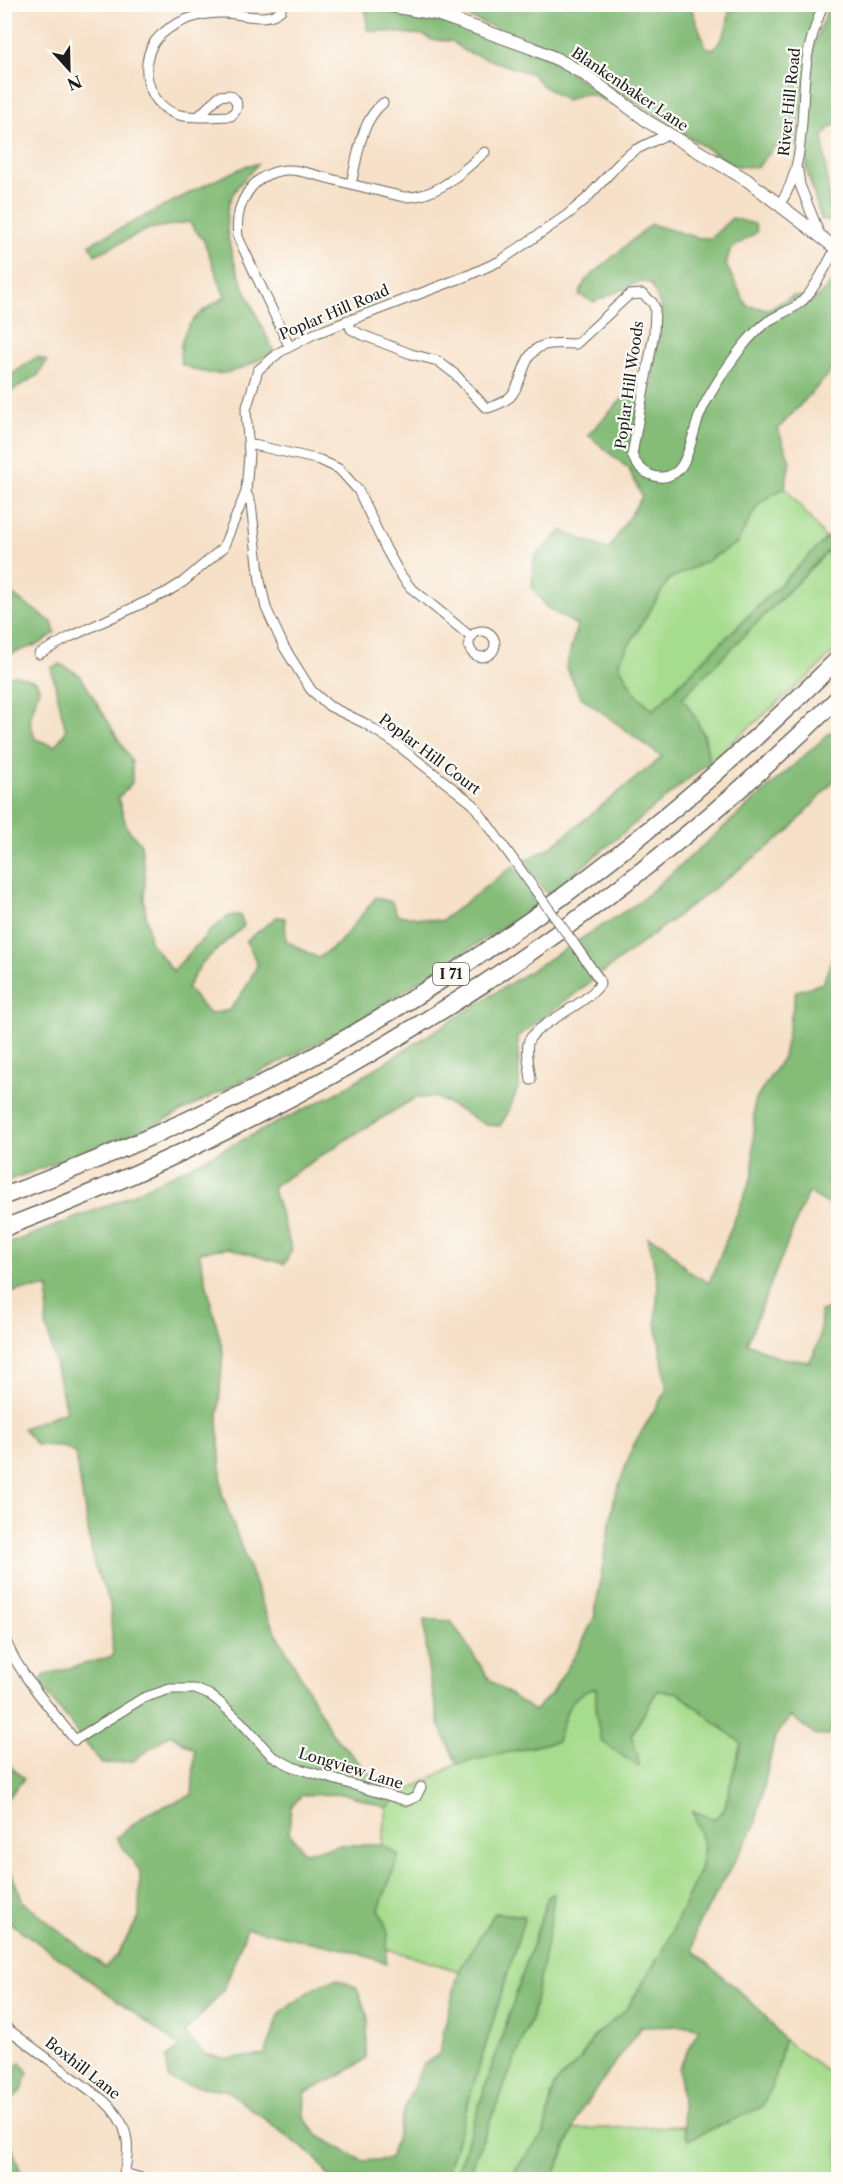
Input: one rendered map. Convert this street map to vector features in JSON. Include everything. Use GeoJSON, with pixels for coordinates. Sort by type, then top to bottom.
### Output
{"type":"FeatureCollection","features":[{"type":"Feature","properties":{"kind":"highway","name":"I 71"},"geometry":{"type":"LineString","coordinates":[[4,1196],[152,1137],[240,1094],[335,1044],[447,976],[567,895],[666,817],[753,742],[838,659]]}},
{"type":"Feature","properties":{"kind":"highway","name":"I 71"},"geometry":{"type":"LineString","coordinates":[[4,1228],[122,1181],[251,1119],[388,1045],[472,992],[602,902],[681,840],[746,785],[838,698]]}},
{"type":"Feature","properties":{"kind":"street"},"geometry":{"type":"LineString","coordinates":[[199,116],[183,116],[173,113],[160,105],[152,92],[146,74],[151,50],[156,41],[165,32],[190,18],[222,13],[271,17],[281,10],[282,4]]}},
{"type":"Feature","properties":{"kind":"street","name":"Blankenbaker Lane"},"geometry":{"type":"LineString","coordinates":[[380,4],[436,14],[551,56],[584,74],[668,134],[722,165],[779,204],[837,249]]}},
{"type":"Feature","properties":{"kind":"street","name":"River Hill Road"},"geometry":{"type":"LineString","coordinates":[[779,204],[788,194],[797,168],[806,65],[811,37],[823,4]]}},
{"type":"Feature","properties":{"kind":"street"},"geometry":{"type":"LineString","coordinates":[[351,184],[367,121],[383,103]]}},
{"type":"Feature","properties":{"kind":"street","name":"Poplar Hill Road"},"geometry":{"type":"LineString","coordinates":[[39,654],[167,592],[183,582],[223,548],[246,492],[249,444],[245,413],[258,370],[289,346],[347,320],[470,275],[500,261],[567,215],[586,199],[624,158],[668,134]]}},
{"type":"Feature","properties":{"kind":"street"},"geometry":{"type":"LineString","coordinates":[[289,346],[238,237],[236,225],[240,204],[255,183],[266,176],[286,170],[299,171],[416,198],[439,190],[485,152]]}},
{"type":"Feature","properties":{"kind":"street","name":"River Hill Road"},"geometry":{"type":"LineString","coordinates":[[797,168],[800,185],[820,235]]}},
{"type":"Feature","properties":{"kind":"street","name":"Poplar Hill Woods"},"geometry":{"type":"LineString","coordinates":[[347,320],[351,329],[360,334],[411,354],[438,361],[456,375],[488,408],[510,396],[525,370],[527,361],[540,347],[576,344],[627,296],[635,293],[642,294],[652,302],[655,308],[654,333],[632,455],[639,468],[645,473],[660,477],[667,476],[681,468],[700,413],[720,379],[755,331],[792,309],[807,296],[837,249]]}},
{"type":"Feature","properties":{"kind":"street"},"geometry":{"type":"LineString","coordinates":[[249,444],[320,460],[339,469],[358,490],[386,549],[410,587],[471,637]]}},
{"type":"Feature","properties":{"kind":"street","name":"Poplar Hill Court"},"geometry":{"type":"LineString","coordinates":[[246,492],[251,504],[260,581],[266,608],[284,647],[311,690],[328,706],[363,723],[395,743],[473,804],[599,979],[600,984],[586,999],[532,1034],[528,1046],[531,1080]]}},
{"type":"Feature","properties":{"kind":"street","name":"Longview Lane"},"geometry":{"type":"LineString","coordinates":[[4,1635],[7,1646],[20,1667],[75,1740],[143,1698],[170,1689],[195,1689],[218,1701],[272,1756],[293,1767],[407,1801],[416,1797],[421,1787]]}},
{"type":"Feature","properties":{"kind":"street","name":"Boxhill Lane"},"geometry":{"type":"LineString","coordinates":[[4,2026],[111,2107],[120,2120],[127,2139],[128,2158],[123,2176]]}},
{"type":"Feature","properties":{"kind":"street"},"geometry":{"type":"LineString","coordinates":[[123,2176],[148,2180]]}},
{"type":"Feature","properties":{"kind":"green space"},"geometry":{"type":"Polygon","coordinates":[[[428,5],[690,5],[706,47],[712,49],[724,35],[730,5],[818,5],[796,146],[775,146],[758,167],[734,166],[594,76],[545,48],[468,17],[428,5]]]}},
{"type":"Feature","properties":{"kind":"green space"},"geometry":{"type":"Polygon","coordinates":[[[829,5],[838,5],[838,123],[829,128],[823,137],[831,221],[821,219],[807,171],[805,120],[814,46],[829,5]]]}},
{"type":"Feature","properties":{"kind":"green space"},"geometry":{"type":"Polygon","coordinates":[[[366,9],[420,14],[546,57],[615,105],[586,94],[566,101],[542,85],[532,74],[464,51],[452,41],[432,40],[424,35],[367,30],[366,9]]]}},
{"type":"Feature","properties":{"kind":"green space"},"geometry":{"type":"Polygon","coordinates":[[[258,164],[234,192],[228,209],[227,228],[238,272],[274,352],[250,365],[229,372],[218,374],[195,370],[181,364],[180,352],[185,332],[197,316],[225,297],[204,241],[189,222],[149,229],[95,255],[90,244],[207,184],[248,165],[258,164]]]}},
{"type":"Feature","properties":{"kind":"green space"},"geometry":{"type":"Polygon","coordinates":[[[732,218],[755,224],[757,232],[730,250],[726,265],[747,306],[769,309],[793,296],[817,298],[834,280],[838,272],[838,356],[828,375],[778,429],[790,461],[785,487],[759,503],[737,543],[705,562],[669,579],[618,663],[634,692],[653,710],[838,527],[838,541],[682,698],[700,728],[709,762],[548,895],[523,861],[548,849],[662,757],[581,697],[566,668],[577,625],[546,607],[532,587],[534,557],[562,531],[608,550],[642,497],[629,469],[588,435],[626,395],[651,388],[661,307],[651,284],[641,281],[594,302],[579,295],[585,281],[651,224],[699,238],[711,238],[732,218]]]}},
{"type":"Feature","properties":{"kind":"green space"},"geometry":{"type":"Polygon","coordinates":[[[37,357],[47,361],[38,375],[5,395],[5,379],[37,357]]]}},
{"type":"Feature","properties":{"kind":"green space"},"geometry":{"type":"Polygon","coordinates":[[[785,487],[826,539],[653,710],[634,692],[618,663],[669,579],[705,562],[737,543],[759,502],[785,487]]]}},
{"type":"Feature","properties":{"kind":"green space"},"geometry":{"type":"Polygon","coordinates":[[[838,541],[838,647],[815,671],[709,762],[705,736],[682,698],[838,541]]]}},
{"type":"Feature","properties":{"kind":"green space"},"geometry":{"type":"Polygon","coordinates":[[[5,590],[52,622],[55,633],[41,643],[5,656],[5,590]]]}},
{"type":"Feature","properties":{"kind":"green space"},"geometry":{"type":"Polygon","coordinates":[[[60,664],[80,675],[132,762],[132,783],[118,798],[127,828],[141,844],[145,875],[144,900],[150,942],[173,971],[210,931],[229,916],[240,915],[244,926],[201,964],[187,988],[209,1014],[230,1010],[257,966],[246,941],[277,917],[285,918],[286,941],[318,958],[339,943],[376,897],[392,902],[397,915],[441,921],[513,866],[540,903],[349,1027],[153,1126],[5,1182],[5,677],[16,675],[36,681],[39,688],[30,720],[35,739],[55,746],[66,731],[51,668],[60,664]]]}},
{"type":"Feature","properties":{"kind":"green space"},"geometry":{"type":"Polygon","coordinates":[[[838,726],[838,776],[788,832],[518,1037],[519,1085],[509,1111],[500,1126],[486,1125],[436,1097],[415,1098],[272,1187],[292,1250],[284,1264],[228,1248],[199,1252],[223,1352],[218,1419],[222,1494],[266,1614],[333,1735],[377,1781],[403,1793],[387,1808],[346,1794],[302,1795],[291,1807],[289,1832],[304,1852],[342,1845],[382,1845],[399,1855],[379,1909],[388,1932],[386,1963],[348,1950],[247,1928],[224,1990],[185,2033],[204,2054],[228,2059],[265,2055],[280,2013],[316,1987],[336,1979],[356,1987],[368,2015],[366,2059],[343,2074],[305,2093],[304,2118],[319,2136],[362,2161],[390,2159],[404,2110],[422,2066],[440,2053],[459,1971],[495,1913],[525,1916],[445,2179],[330,2179],[316,2158],[226,2090],[187,2085],[169,2079],[166,2058],[180,2047],[5,1919],[4,1855],[23,1902],[105,1967],[117,1955],[139,1917],[140,1871],[116,1838],[148,1813],[192,1795],[195,1750],[170,1734],[133,1761],[102,1764],[39,1683],[45,1675],[113,1656],[110,1603],[94,1565],[75,1453],[61,1446],[36,1445],[23,1428],[66,1411],[46,1324],[49,1288],[20,1290],[5,1295],[5,1245],[119,1201],[335,1094],[638,903],[838,726]]]}},
{"type":"Feature","properties":{"kind":"green space"},"geometry":{"type":"Polygon","coordinates":[[[838,941],[838,1151],[827,1180],[838,1187],[838,1210],[808,1192],[747,1343],[777,1357],[809,1362],[819,1338],[820,1311],[838,1308],[837,1723],[828,1736],[815,1735],[791,1716],[775,1737],[755,1826],[696,1929],[693,1950],[761,2011],[784,2040],[776,2076],[762,2107],[688,2140],[684,2126],[679,2068],[699,2029],[689,2026],[641,2027],[582,2109],[552,2179],[508,2179],[544,2133],[554,2085],[580,2060],[594,2036],[626,2010],[665,1947],[700,1870],[704,1847],[693,1811],[714,1819],[724,1810],[741,1743],[677,1692],[657,1691],[631,1735],[639,1767],[601,1741],[596,1714],[596,1688],[586,1691],[573,1701],[565,1715],[557,1741],[457,1764],[439,1724],[428,1668],[424,1619],[451,1621],[490,1680],[534,1711],[551,1694],[579,1649],[594,1618],[614,1499],[633,1446],[667,1389],[656,1323],[658,1284],[648,1237],[664,1244],[688,1271],[709,1283],[753,1174],[754,1102],[783,1057],[796,991],[823,983],[838,941]]]}},
{"type":"Feature","properties":{"kind":"green space"},"geometry":{"type":"Polygon","coordinates":[[[838,1151],[838,1187],[827,1180],[838,1151]]]}},
{"type":"Feature","properties":{"kind":"green space"},"geometry":{"type":"Polygon","coordinates":[[[597,1688],[596,1714],[631,1736],[657,1691],[677,1692],[741,1743],[724,1810],[714,1819],[693,1811],[704,1847],[700,1870],[665,1947],[626,2010],[594,2036],[580,2060],[554,2085],[544,2133],[508,2179],[473,2179],[469,2174],[532,2017],[553,1894],[548,1897],[455,2179],[445,2179],[525,1916],[495,1913],[459,1971],[387,1949],[388,1932],[379,1909],[399,1855],[382,1845],[387,1808],[403,1793],[457,1764],[557,1741],[569,1703],[582,1691],[597,1688]]]}},
{"type":"Feature","properties":{"kind":"green space"},"geometry":{"type":"Polygon","coordinates":[[[5,1761],[24,1779],[5,1801],[5,1761]]]}},
{"type":"Feature","properties":{"kind":"green space"},"geometry":{"type":"Polygon","coordinates":[[[554,1894],[550,1927],[532,2017],[469,2173],[473,2179],[455,2179],[548,1897],[554,1894]]]}},
{"type":"Feature","properties":{"kind":"green space"},"geometry":{"type":"Polygon","coordinates":[[[784,2040],[838,2079],[838,2179],[552,2180],[574,2129],[684,2126],[688,2139],[776,2076],[784,2040]]]}},
{"type":"Feature","properties":{"kind":"green space"},"geometry":{"type":"Polygon","coordinates":[[[21,2062],[28,2073],[22,2090],[5,2106],[5,2075],[21,2062]]]}},
{"type":"Feature","properties":{"kind":"green space"},"geometry":{"type":"Polygon","coordinates":[[[5,2127],[23,2179],[5,2179],[5,2127]]]}}]}
